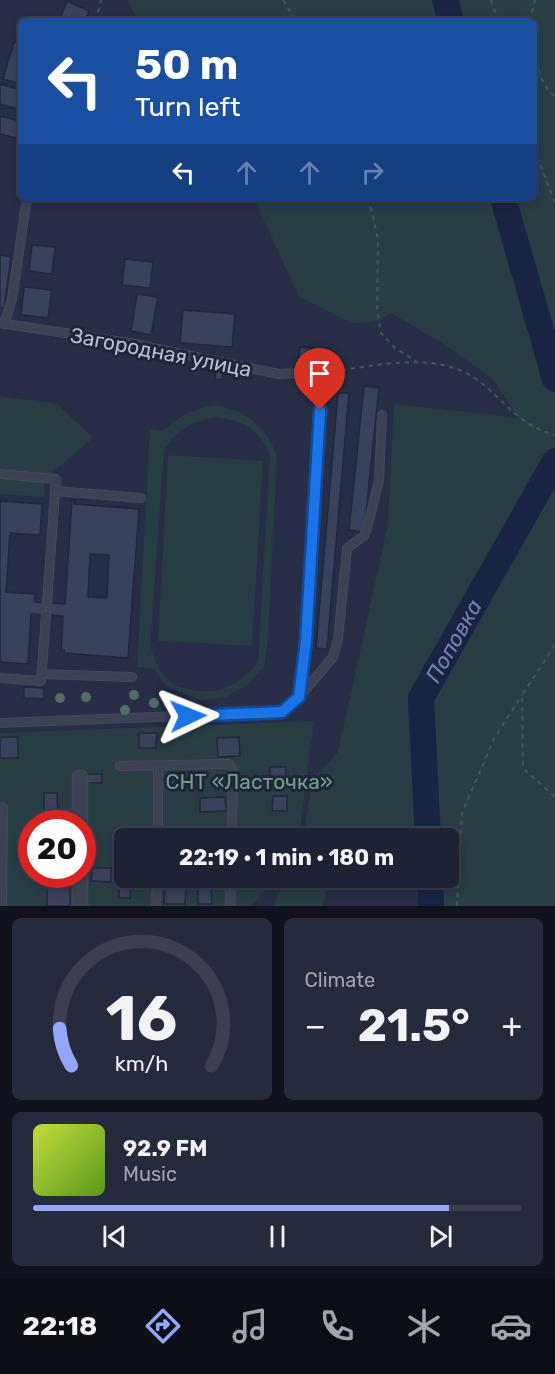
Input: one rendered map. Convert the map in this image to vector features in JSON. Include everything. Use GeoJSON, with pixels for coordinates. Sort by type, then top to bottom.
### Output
{"type":"FeatureCollection","features":[{"type":"Feature","properties":{"kind":"street"},"geometry":{"type":"LineString","coordinates":[[80,778],[80,810]]}},
{"type":"Feature","properties":{"kind":"street"},"geometry":{"type":"LineString","coordinates":[[80,888],[80,906]]}},
{"type":"Feature","properties":{"kind":"lane"},"geometry":{"type":"LineString","coordinates":[[2,323],[12,299],[27,201]]}},
{"type":"Feature","properties":{"kind":"lane","name":"Загородная улица"},"geometry":{"type":"LineString","coordinates":[[2,323],[129,343],[279,374],[322,372]]}},
{"type":"Feature","properties":{"kind":"lane"},"geometry":{"type":"LineString","coordinates":[[299,697],[306,641],[320,410]]}},
{"type":"Feature","properties":{"kind":"lane"},"geometry":{"type":"LineString","coordinates":[[0,723],[282,712],[299,697],[333,657],[338,640],[347,548],[364,536],[368,529],[380,481],[382,415]]}},
{"type":"Feature","properties":{"kind":"lane"},"geometry":{"type":"LineString","coordinates":[[0,474],[56,478],[47,603]]}},
{"type":"Feature","properties":{"kind":"lane"},"geometry":{"type":"LineString","coordinates":[[56,491],[141,498]]}},
{"type":"Feature","properties":{"kind":"lane"},"geometry":{"type":"LineString","coordinates":[[0,678],[42,681],[46,615]]}},
{"type":"Feature","properties":{"kind":"lane"},"geometry":{"type":"LineString","coordinates":[[42,674],[132,677]]}},
{"type":"Feature","properties":{"kind":"lane"},"geometry":{"type":"LineString","coordinates":[[120,766],[229,764],[233,770],[232,828]]}},
{"type":"Feature","properties":{"kind":"lane"},"geometry":{"type":"LineString","coordinates":[[158,765],[158,828]]}},
{"type":"Feature","properties":{"kind":"lane"},"geometry":{"type":"LineString","coordinates":[[2,906],[3,807]]}},
{"type":"Feature","properties":{"kind":"lane"},"geometry":{"type":"LineString","coordinates":[[156,906],[157,888]]}},
{"type":"Feature","properties":{"kind":"lane"},"geometry":{"type":"LineString","coordinates":[[230,906],[231,888]]}},
{"type":"Feature","properties":{"kind":"path"},"geometry":{"type":"LineString","coordinates":[[97,18],[101,0]]}},
{"type":"Feature","properties":{"kind":"path"},"geometry":{"type":"LineString","coordinates":[[283,0],[294,18]]}},
{"type":"Feature","properties":{"kind":"path"},"geometry":{"type":"LineString","coordinates":[[491,0],[497,18]]}},
{"type":"Feature","properties":{"kind":"path"},"geometry":{"type":"LineString","coordinates":[[531,18],[534,0]]}},
{"type":"Feature","properties":{"kind":"path"},"geometry":{"type":"LineString","coordinates":[[537,65],[550,93],[555,96]]}},
{"type":"Feature","properties":{"kind":"path"},"geometry":{"type":"LineString","coordinates":[[537,156],[555,203]]}},
{"type":"Feature","properties":{"kind":"path"},"geometry":{"type":"LineString","coordinates":[[370,201],[378,240],[377,310],[381,333],[395,348],[418,362]]}},
{"type":"Feature","properties":{"kind":"path"},"geometry":{"type":"LineString","coordinates":[[320,410],[322,372],[418,362],[446,364],[474,378],[518,419],[555,436]]}},
{"type":"Feature","properties":{"kind":"path"},"geometry":{"type":"LineString","coordinates":[[457,906],[462,813],[494,739],[555,645]]}},
{"type":"Feature","properties":{"kind":"path"},"geometry":{"type":"LineString","coordinates":[[522,695],[523,768],[555,797]]}},
{"type":"Feature","properties":{"kind":"green space"},"geometry":{"type":"Polygon","coordinates":[[[127,0],[555,0],[555,906],[419,906],[415,888],[459,888],[459,828],[305,828],[313,779],[338,752],[388,524],[394,404],[518,418],[493,379],[445,345],[391,313],[378,321],[354,324],[299,297],[255,201],[537,201],[537,18],[136,18],[127,0]]]}},
{"type":"Feature","properties":{"kind":"green space"},"geometry":{"type":"Polygon","coordinates":[[[0,396],[57,404],[93,438],[44,479],[45,497],[0,494],[0,396]]]}},
{"type":"Feature","properties":{"kind":"green space"},"geometry":{"type":"Polygon","coordinates":[[[216,405],[254,421],[277,455],[268,639],[264,667],[246,686],[226,697],[200,700],[166,686],[154,669],[137,667],[150,429],[163,431],[181,417],[216,405]],[[215,417],[191,424],[180,431],[164,450],[150,647],[158,666],[172,684],[207,692],[226,688],[243,678],[258,662],[270,455],[260,438],[249,427],[242,423],[215,417]]]}},
{"type":"Feature","properties":{"kind":"green space"},"geometry":{"type":"Polygon","coordinates":[[[168,455],[263,461],[252,646],[158,641],[168,455]]]}},
{"type":"Feature","properties":{"kind":"green space","name":"СНТ «Ласточка»"},"geometry":{"type":"Polygon","coordinates":[[[314,721],[300,828],[114,828],[114,888],[267,888],[252,906],[0,906],[0,733],[314,721]]]}},
{"type":"Feature","properties":{"kind":"green space"},"geometry":{"type":"Polygon","coordinates":[[[282,888],[327,888],[323,906],[273,906],[282,888]]]}},
{"type":"Feature","properties":{"kind":"building"},"geometry":{"type":"Polygon","coordinates":[[[67,1],[89,11],[86,18],[60,18],[67,1]]]}},
{"type":"Feature","properties":{"kind":"building"},"geometry":{"type":"Polygon","coordinates":[[[14,42],[18,43],[18,83],[3,79],[14,42]]]}},
{"type":"Feature","properties":{"kind":"building"},"geometry":{"type":"Polygon","coordinates":[[[0,84],[18,89],[18,109],[0,104],[0,84]]]}},
{"type":"Feature","properties":{"kind":"building"},"geometry":{"type":"Polygon","coordinates":[[[0,116],[18,120],[16,138],[0,134],[0,116]]]}},
{"type":"Feature","properties":{"kind":"building"},"geometry":{"type":"Polygon","coordinates":[[[32,245],[55,247],[52,274],[29,271],[32,245]]]}},
{"type":"Feature","properties":{"kind":"building"},"geometry":{"type":"Polygon","coordinates":[[[0,255],[11,257],[4,308],[0,307],[0,255]]]}},
{"type":"Feature","properties":{"kind":"building"},"geometry":{"type":"Polygon","coordinates":[[[125,259],[153,262],[150,288],[122,285],[125,259]]]}},
{"type":"Feature","properties":{"kind":"building"},"geometry":{"type":"Polygon","coordinates":[[[24,287],[52,290],[48,318],[21,315],[24,287]]]}},
{"type":"Feature","properties":{"kind":"building"},"geometry":{"type":"Polygon","coordinates":[[[137,294],[158,297],[151,335],[131,331],[137,294]]]}},
{"type":"Feature","properties":{"kind":"building"},"geometry":{"type":"Polygon","coordinates":[[[183,310],[235,314],[232,347],[180,343],[183,310]]]}},
{"type":"Feature","properties":{"kind":"building"},"geometry":{"type":"Polygon","coordinates":[[[300,347],[311,348],[309,365],[298,363],[300,347]]]}},
{"type":"Feature","properties":{"kind":"building"},"geometry":{"type":"Polygon","coordinates":[[[216,365],[224,366],[222,380],[215,379],[216,365]]]}},
{"type":"Feature","properties":{"kind":"building"},"geometry":{"type":"Polygon","coordinates":[[[364,386],[379,388],[364,532],[349,530],[364,386]]]}},
{"type":"Feature","properties":{"kind":"building"},"geometry":{"type":"Polygon","coordinates":[[[338,393],[349,393],[327,649],[316,648],[338,393]]]}},
{"type":"Feature","properties":{"kind":"building"},"geometry":{"type":"Polygon","coordinates":[[[72,500],[75,500],[74,504],[139,509],[128,658],[64,653],[64,650],[61,650],[63,616],[31,614],[28,664],[0,662],[0,501],[42,504],[40,535],[10,533],[6,592],[35,594],[34,602],[65,604],[72,500]],[[90,554],[88,597],[107,598],[109,555],[90,554]]]}},
{"type":"Feature","properties":{"kind":"building"},"geometry":{"type":"Polygon","coordinates":[[[24,687],[44,688],[44,699],[24,698],[24,687]]]}},
{"type":"Feature","properties":{"kind":"building"},"geometry":{"type":"Polygon","coordinates":[[[139,733],[157,733],[156,748],[139,748],[139,733]]]}},
{"type":"Feature","properties":{"kind":"building"},"geometry":{"type":"Polygon","coordinates":[[[0,737],[18,737],[18,758],[0,758],[0,737]]]}},
{"type":"Feature","properties":{"kind":"building"},"geometry":{"type":"Polygon","coordinates":[[[239,737],[240,756],[218,757],[217,738],[239,737]]]}},
{"type":"Feature","properties":{"kind":"building"},"geometry":{"type":"Polygon","coordinates":[[[270,767],[286,767],[285,782],[270,782],[270,767]]]}},
{"type":"Feature","properties":{"kind":"building"},"geometry":{"type":"Polygon","coordinates":[[[86,774],[102,774],[102,783],[86,783],[86,774]]]}},
{"type":"Feature","properties":{"kind":"building"},"geometry":{"type":"Polygon","coordinates":[[[44,793],[57,793],[58,810],[44,810],[44,793]]]}},
{"type":"Feature","properties":{"kind":"building"},"geometry":{"type":"Polygon","coordinates":[[[273,796],[287,796],[287,811],[272,811],[273,796]]]}},
{"type":"Feature","properties":{"kind":"building"},"geometry":{"type":"Polygon","coordinates":[[[225,797],[226,811],[200,812],[200,798],[225,797]]]}},
{"type":"Feature","properties":{"kind":"building"},"geometry":{"type":"Polygon","coordinates":[[[96,868],[111,868],[111,882],[96,881],[96,868]]]}},
{"type":"Feature","properties":{"kind":"building"},"geometry":{"type":"Polygon","coordinates":[[[47,888],[70,888],[70,906],[47,906],[47,888]]]}},
{"type":"Feature","properties":{"kind":"building"},"geometry":{"type":"Polygon","coordinates":[[[119,888],[131,888],[130,898],[119,898],[119,888]]]}},
{"type":"Feature","properties":{"kind":"building"},"geometry":{"type":"Polygon","coordinates":[[[165,888],[186,888],[185,904],[164,904],[165,888]]]}},
{"type":"Feature","properties":{"kind":"building"},"geometry":{"type":"Polygon","coordinates":[[[198,888],[211,888],[212,904],[198,904],[198,888]]]}},
{"type":"Feature","properties":{"kind":"waterway","name":"Поповка"},"geometry":{"type":"LineString","coordinates":[[445,0],[450,18]]}},
{"type":"Feature","properties":{"kind":"waterway","name":"Поповка"},"geometry":{"type":"LineString","coordinates":[[504,201],[555,379]]}},
{"type":"Feature","properties":{"kind":"waterway","name":"Поповка"},"geometry":{"type":"LineString","coordinates":[[428,828],[421,698],[555,461]]}},
{"type":"Feature","properties":{"kind":"waterway","name":"Поповка"},"geometry":{"type":"LineString","coordinates":[[430,888],[431,906]]}},
{"type":"Feature","properties":{"kind":"route"},"geometry":{"type":"LineString","coordinates":[[188,716],[282,712],[299,697],[306,641],[320,410]]}}]}
